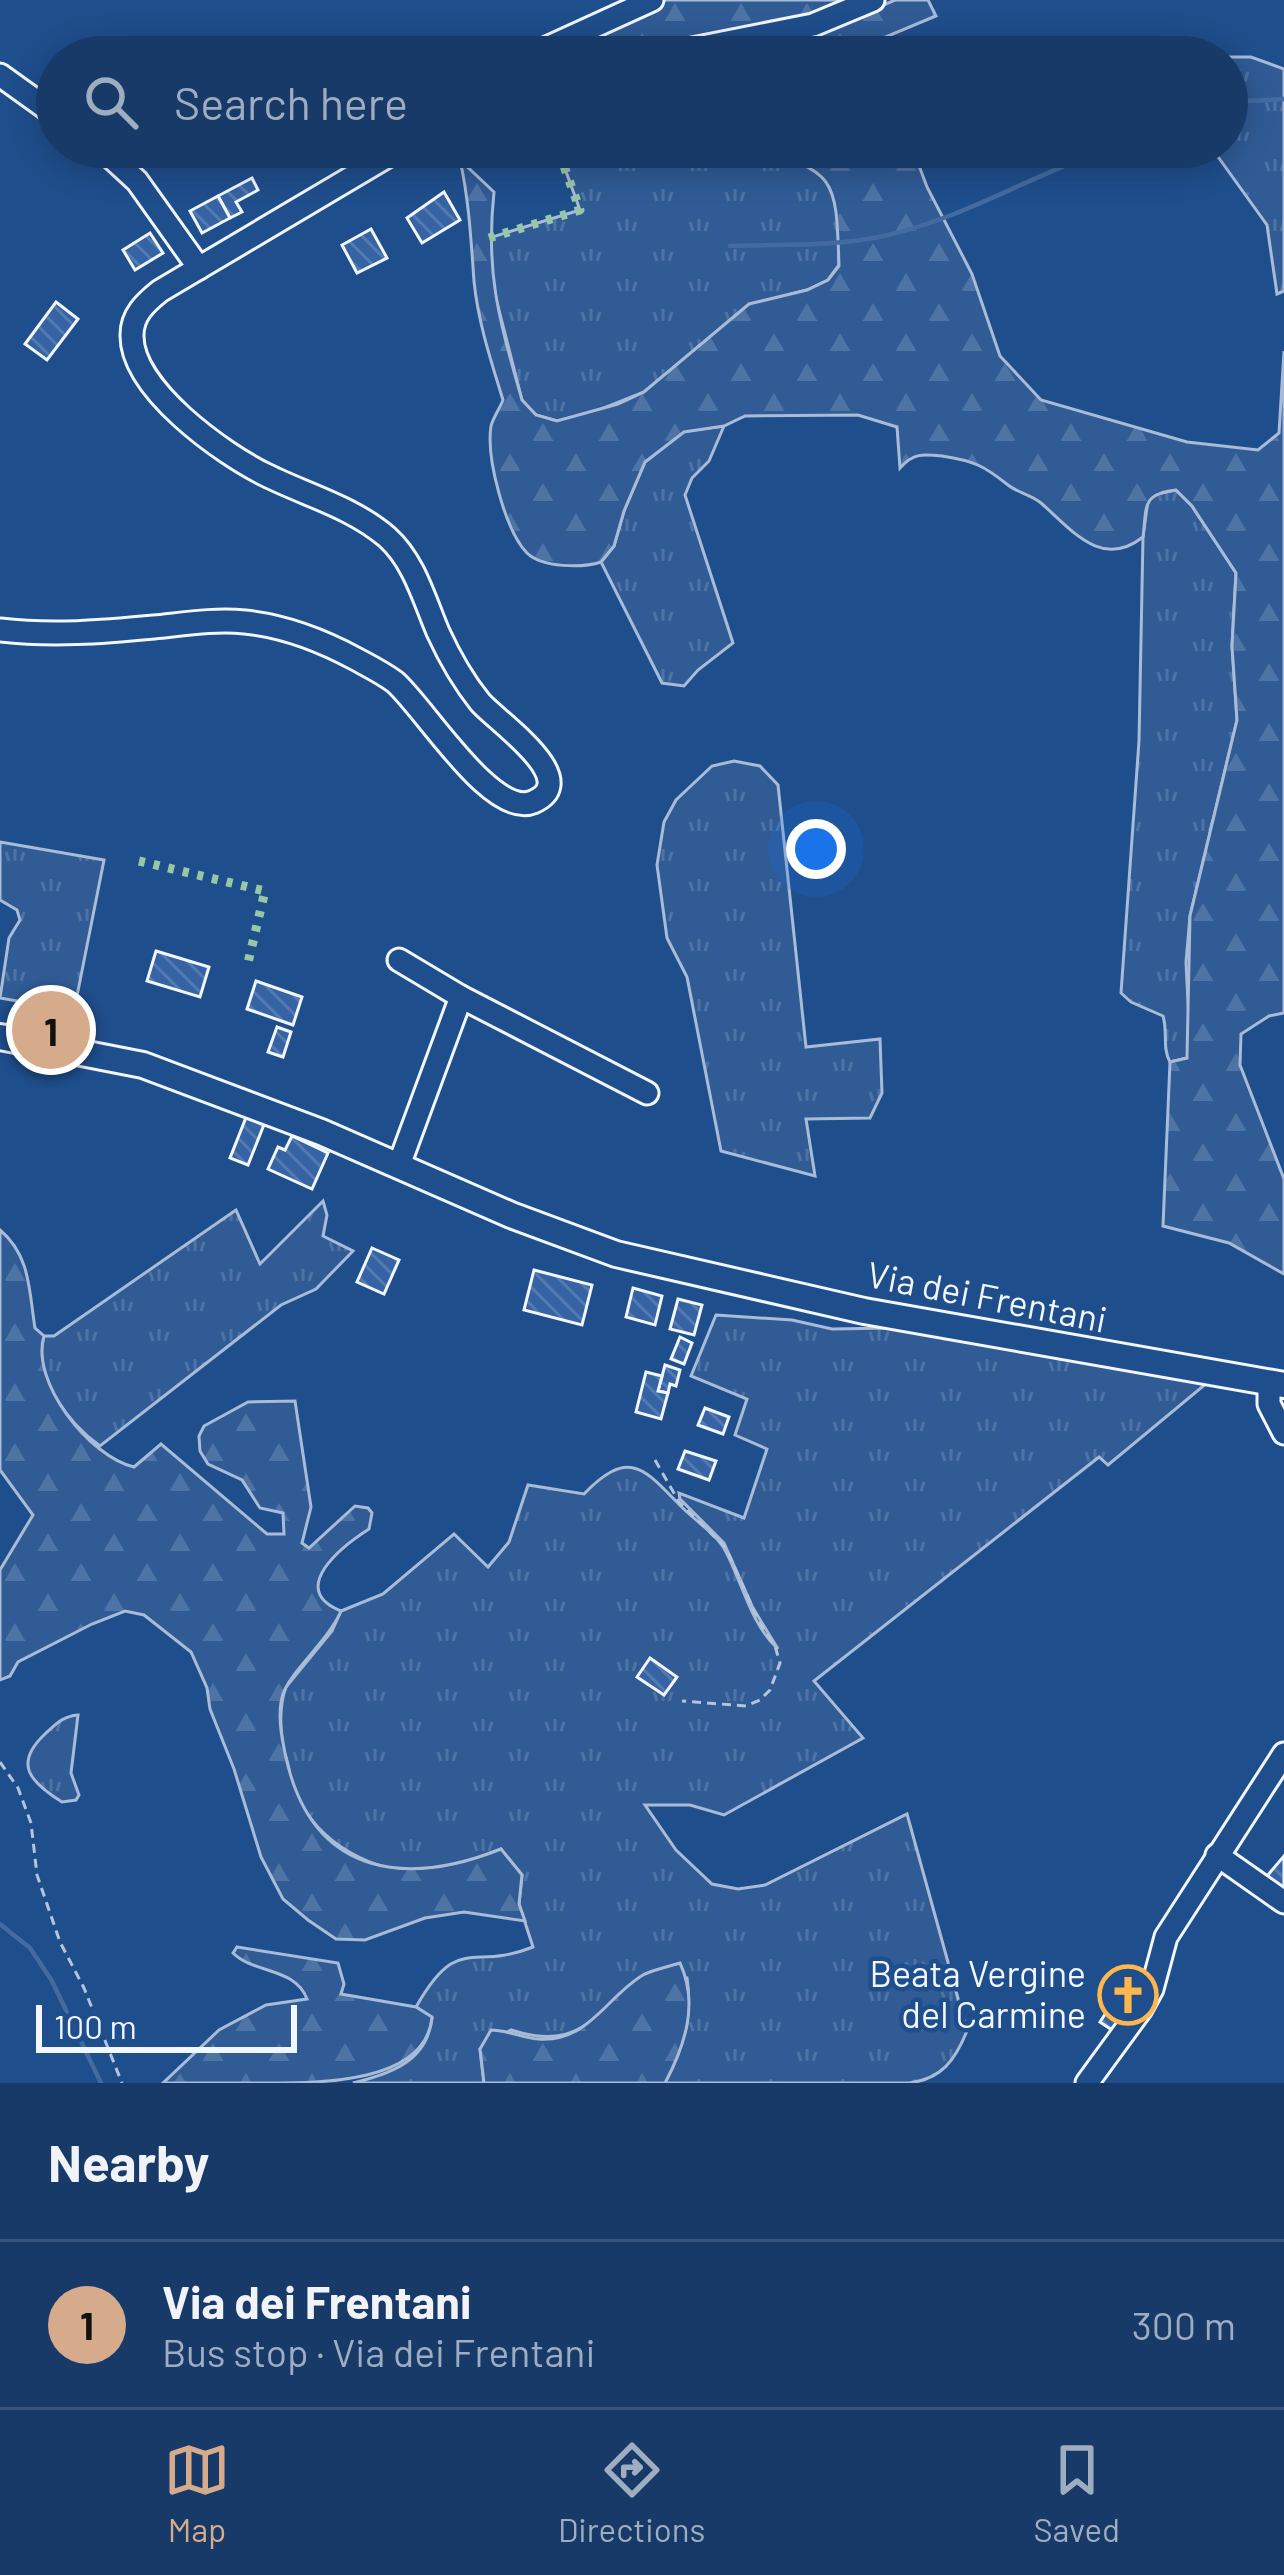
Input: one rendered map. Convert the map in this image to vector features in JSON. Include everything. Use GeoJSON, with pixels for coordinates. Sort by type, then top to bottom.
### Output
{"type":"FeatureCollection","features":[{"type":"Feature","properties":{"kind":"main road","name":"Via dei Frentani"},"geometry":{"type":"LineString","coordinates":[[0,1037],[142,1065],[399,1165],[562,1236],[636,1259],[952,1328],[1276,1384]]}},
{"type":"Feature","properties":{"kind":"street"},"geometry":{"type":"LineString","coordinates":[[573,36],[652,0]]}},
{"type":"Feature","properties":{"kind":"street"},"geometry":{"type":"LineString","coordinates":[[758,36],[813,25],[873,0]]}},
{"type":"Feature","properties":{"kind":"street"},"geometry":{"type":"LineString","coordinates":[[0,74],[36,101]]}},
{"type":"Feature","properties":{"kind":"street"},"geometry":{"type":"LineString","coordinates":[[123,168],[199,268]]}},
{"type":"Feature","properties":{"kind":"street"},"geometry":{"type":"LineString","coordinates":[[0,630],[88,633],[224,621],[284,629],[351,656],[395,682],[495,794],[526,804],[547,790],[544,761],[498,722],[464,679],[397,546],[358,517],[265,475],[214,442],[175,410],[143,370],[131,335],[138,313],[160,291],[368,168]]}},
{"type":"Feature","properties":{"kind":"street"},"geometry":{"type":"LineString","coordinates":[[399,960],[460,997],[647,1093]]}},
{"type":"Feature","properties":{"kind":"street"},"geometry":{"type":"LineString","coordinates":[[399,1165],[460,997]]}},
{"type":"Feature","properties":{"kind":"street"},"geometry":{"type":"LineString","coordinates":[[1276,1384],[1269,1404],[1284,1433]]}},
{"type":"Feature","properties":{"kind":"street"},"geometry":{"type":"LineString","coordinates":[[1087,2083],[1141,2009],[1152,1989],[1166,1937],[1284,1754]]}},
{"type":"Feature","properties":{"kind":"street"},"geometry":{"type":"LineString","coordinates":[[1217,1855],[1284,1902]]}},
{"type":"Feature","properties":{"kind":"path"},"geometry":{"type":"LineString","coordinates":[[655,1460],[679,1502],[726,1548],[759,1622],[776,1646],[780,1664],[778,1676],[760,1700],[746,1706],[682,1701]]}},
{"type":"Feature","properties":{"kind":"path"},"geometry":{"type":"LineString","coordinates":[[0,1762],[18,1787],[31,1823],[37,1876],[60,1942],[122,2083]]}},
{"type":"Feature","properties":{"kind":"green space"},"geometry":{"type":"Polygon","coordinates":[[[663,0],[860,0],[734,36],[587,36],[663,0]]]}},
{"type":"Feature","properties":{"kind":"green space"},"geometry":{"type":"Polygon","coordinates":[[[895,0],[928,0],[936,16],[888,36],[812,36],[895,0]]]}},
{"type":"Feature","properties":{"kind":"green space"},"geometry":{"type":"Polygon","coordinates":[[[1248,57],[1284,69],[1284,291],[1277,294],[1267,225],[1226,168],[1248,168],[1248,57]]]}},
{"type":"Feature","properties":{"kind":"green space"},"geometry":{"type":"Polygon","coordinates":[[[461,168],[468,168],[494,192],[493,274],[522,400],[536,415],[557,421],[644,392],[749,304],[828,280],[839,266],[836,213],[826,182],[809,168],[920,168],[972,274],[1000,356],[1041,400],[1187,442],[1258,450],[1279,433],[1284,351],[1284,1013],[1269,1016],[1241,1034],[1240,1065],[1284,1179],[1284,1274],[1229,1243],[1163,1226],[1170,1062],[1187,1058],[1190,916],[1237,720],[1232,646],[1236,573],[1176,490],[1151,499],[1143,537],[1128,546],[1100,548],[1075,534],[1037,500],[978,465],[924,455],[900,468],[897,427],[858,415],[745,416],[724,426],[684,432],[645,462],[614,546],[601,562],[574,566],[542,562],[527,553],[511,528],[491,456],[491,426],[503,400],[479,311],[461,168]]]}},
{"type":"Feature","properties":{"kind":"green space"},"geometry":{"type":"Polygon","coordinates":[[[565,168],[810,168],[827,183],[835,202],[839,265],[828,280],[807,290],[749,305],[644,392],[557,421],[536,415],[522,400],[491,279],[489,238],[580,210],[565,168]]]}},
{"type":"Feature","properties":{"kind":"green space"},"geometry":{"type":"Polygon","coordinates":[[[724,426],[709,461],[692,478],[685,495],[733,643],[684,686],[662,683],[601,562],[614,546],[645,462],[684,431],[724,426]]]}},
{"type":"Feature","properties":{"kind":"green space"},"geometry":{"type":"Polygon","coordinates":[[[1176,490],[1236,573],[1232,646],[1237,720],[1190,916],[1186,962],[1190,1043],[1187,1058],[1170,1062],[1163,1016],[1121,993],[1139,741],[1143,537],[1148,500],[1176,490]]]}},
{"type":"Feature","properties":{"kind":"green space"},"geometry":{"type":"Polygon","coordinates":[[[734,761],[760,766],[778,785],[806,1047],[880,1039],[882,1093],[870,1118],[806,1119],[815,1176],[721,1151],[687,977],[667,938],[657,865],[664,822],[676,800],[712,766],[734,761]]]}},
{"type":"Feature","properties":{"kind":"green space"},"geometry":{"type":"Polygon","coordinates":[[[0,842],[104,860],[74,1011],[0,998],[9,938],[20,920],[17,910],[0,900],[0,842]]]}},
{"type":"Feature","properties":{"kind":"green space"},"geometry":{"type":"Polygon","coordinates":[[[323,1201],[327,1215],[323,1236],[353,1251],[316,1289],[281,1305],[100,1446],[76,1425],[48,1383],[43,1367],[44,1336],[54,1336],[236,1210],[260,1264],[323,1201]]]}},
{"type":"Feature","properties":{"kind":"green space"},"geometry":{"type":"Polygon","coordinates":[[[0,1230],[23,1263],[35,1328],[44,1336],[46,1374],[55,1395],[82,1433],[117,1460],[134,1467],[161,1444],[267,1534],[284,1534],[283,1513],[260,1508],[242,1480],[208,1464],[200,1451],[199,1436],[204,1426],[248,1402],[295,1401],[311,1507],[302,1543],[309,1548],[355,1506],[372,1513],[369,1529],[335,1556],[319,1580],[325,1602],[341,1611],[283,1694],[282,1740],[302,1803],[320,1831],[344,1851],[370,1863],[433,1867],[501,1849],[522,1875],[519,1904],[525,1921],[464,1912],[425,1918],[365,1940],[336,1939],[308,1920],[283,1899],[261,1857],[191,1652],[144,1615],[125,1611],[92,1624],[18,1662],[10,1676],[0,1680],[0,1570],[33,1515],[0,1470],[0,1230]]]}},
{"type":"Feature","properties":{"kind":"green space"},"geometry":{"type":"Polygon","coordinates":[[[716,1315],[792,1320],[832,1329],[892,1328],[1207,1383],[1108,1465],[1099,1457],[814,1681],[863,1738],[724,1815],[690,1805],[645,1805],[676,1850],[712,1884],[738,1889],[765,1885],[907,1814],[967,2031],[939,2072],[909,2083],[665,2083],[685,2032],[687,1978],[645,1974],[586,2025],[571,2032],[535,2036],[511,2030],[480,2049],[484,2083],[353,2083],[393,2070],[415,2055],[432,2018],[416,2007],[444,1970],[467,1958],[533,1947],[519,1904],[522,1875],[501,1849],[454,1866],[416,1871],[372,1863],[334,1841],[317,1826],[292,1785],[281,1724],[286,1687],[332,1631],[341,1611],[383,1594],[454,1534],[488,1567],[509,1542],[528,1485],[584,1494],[615,1470],[628,1467],[650,1476],[718,1541],[754,1615],[778,1649],[753,1608],[724,1543],[680,1499],[679,1493],[744,1518],[767,1449],[735,1435],[747,1399],[691,1376],[716,1315]]]}},
{"type":"Feature","properties":{"kind":"green space"},"geometry":{"type":"Polygon","coordinates":[[[78,1715],[71,1773],[79,1795],[62,1802],[34,1780],[28,1763],[45,1734],[78,1715]]]}},
{"type":"Feature","properties":{"kind":"green space"},"geometry":{"type":"Polygon","coordinates":[[[237,1947],[338,1963],[344,1984],[341,1994],[416,2007],[432,2017],[425,2039],[392,2067],[342,2080],[163,2083],[219,2030],[266,2005],[307,1999],[293,1981],[242,1960],[233,1953],[237,1947]]]}},
{"type":"Feature","properties":{"kind":"green space"},"geometry":{"type":"Polygon","coordinates":[[[680,1963],[689,2009],[665,2083],[484,2083],[480,2049],[491,2030],[538,2039],[570,2034],[643,1975],[680,1963]]]}},
{"type":"Feature","properties":{"kind":"building"},"geometry":{"type":"Polygon","coordinates":[[[252,178],[258,190],[236,202],[242,212],[230,218],[218,196],[252,178]]]}},
{"type":"Feature","properties":{"kind":"building"},"geometry":{"type":"Polygon","coordinates":[[[444,192],[460,220],[422,243],[407,218],[444,192]]]}},
{"type":"Feature","properties":{"kind":"building"},"geometry":{"type":"Polygon","coordinates":[[[218,196],[230,218],[202,233],[190,211],[218,196]]]}},
{"type":"Feature","properties":{"kind":"building"},"geometry":{"type":"Polygon","coordinates":[[[371,229],[387,258],[357,273],[342,245],[371,229]]]}},
{"type":"Feature","properties":{"kind":"building"},"geometry":{"type":"Polygon","coordinates":[[[150,233],[163,253],[135,270],[123,250],[150,233]]]}},
{"type":"Feature","properties":{"kind":"building"},"geometry":{"type":"Polygon","coordinates":[[[56,302],[78,319],[47,360],[25,344],[56,302]]]}},
{"type":"Feature","properties":{"kind":"building"},"geometry":{"type":"Polygon","coordinates":[[[156,951],[209,967],[200,997],[147,981],[156,951]]]}},
{"type":"Feature","properties":{"kind":"building"},"geometry":{"type":"Polygon","coordinates":[[[256,981],[302,997],[293,1025],[247,1009],[256,981]]]}},
{"type":"Feature","properties":{"kind":"building"},"geometry":{"type":"Polygon","coordinates":[[[277,1027],[291,1032],[283,1057],[268,1052],[277,1027]]]}},
{"type":"Feature","properties":{"kind":"building"},"geometry":{"type":"Polygon","coordinates":[[[247,1115],[265,1122],[248,1165],[230,1158],[247,1115]]]}},
{"type":"Feature","properties":{"kind":"building"},"geometry":{"type":"Polygon","coordinates":[[[292,1136],[328,1153],[312,1189],[268,1169],[278,1147],[285,1150],[292,1136]]]}},
{"type":"Feature","properties":{"kind":"building"},"geometry":{"type":"Polygon","coordinates":[[[372,1248],[399,1260],[384,1294],[357,1282],[372,1248]]]}},
{"type":"Feature","properties":{"kind":"building"},"geometry":{"type":"Polygon","coordinates":[[[534,1270],[592,1285],[582,1325],[524,1310],[534,1270]]]}},
{"type":"Feature","properties":{"kind":"building"},"geometry":{"type":"Polygon","coordinates":[[[633,1288],[662,1296],[655,1325],[626,1317],[633,1288]]]}},
{"type":"Feature","properties":{"kind":"building"},"geometry":{"type":"Polygon","coordinates":[[[678,1299],[702,1305],[694,1335],[670,1329],[678,1299]]]}},
{"type":"Feature","properties":{"kind":"building"},"geometry":{"type":"Polygon","coordinates":[[[680,1337],[692,1343],[684,1364],[671,1359],[680,1337]]]}},
{"type":"Feature","properties":{"kind":"building"},"geometry":{"type":"Polygon","coordinates":[[[665,1365],[680,1370],[676,1386],[670,1384],[668,1393],[658,1391],[665,1365]]]}},
{"type":"Feature","properties":{"kind":"building"},"geometry":{"type":"Polygon","coordinates":[[[646,1372],[662,1376],[658,1391],[668,1393],[661,1419],[636,1412],[646,1372]]]}},
{"type":"Feature","properties":{"kind":"building"},"geometry":{"type":"Polygon","coordinates":[[[705,1408],[729,1417],[723,1434],[698,1425],[705,1408]]]}},
{"type":"Feature","properties":{"kind":"building"},"geometry":{"type":"Polygon","coordinates":[[[685,1451],[716,1461],[709,1480],[678,1469],[685,1451]]]}},
{"type":"Feature","properties":{"kind":"building"},"geometry":{"type":"Polygon","coordinates":[[[650,1658],[677,1677],[664,1695],[637,1677],[650,1658]]]}},
{"type":"Feature","properties":{"kind":"building"},"geometry":{"type":"Polygon","coordinates":[[[1284,1856],[1284,1890],[1267,1876],[1284,1856]]]}},
{"type":"Feature","properties":{"kind":"building","name":"Beata Vergine del Carmine"},"geometry":{"type":"Polygon","coordinates":[[[1133,1971],[1149,1981],[1115,2032],[1100,2022],[1133,1971]]]}},
{"type":"Feature","properties":{"kind":"waterway"},"geometry":{"type":"LineString","coordinates":[[1248,101],[1284,99]]}},
{"type":"Feature","properties":{"kind":"waterway"},"geometry":{"type":"LineString","coordinates":[[730,246],[829,243],[888,235],[946,217],[1060,168]]}},
{"type":"Feature","properties":{"kind":"waterway"},"geometry":{"type":"LineString","coordinates":[[0,1924],[30,1948],[52,1981],[101,2083]]}},
{"type":"Feature","properties":{"kind":"hedge"},"geometry":{"type":"LineString","coordinates":[[489,238],[580,210],[565,168]]}},
{"type":"Feature","properties":{"kind":"hedge"},"geometry":{"type":"LineString","coordinates":[[139,861],[265,891],[247,967]]}},
{"type":"Feature","properties":{"kind":"place","name":"Via dei Frentani"},"geometry":{"type":"Point","coordinates":[51,1030]}},
{"type":"Feature","properties":{"kind":"place","name":"Beata Vergine del Carmine"},"geometry":{"type":"Point","coordinates":[1128,1995]}}]}
